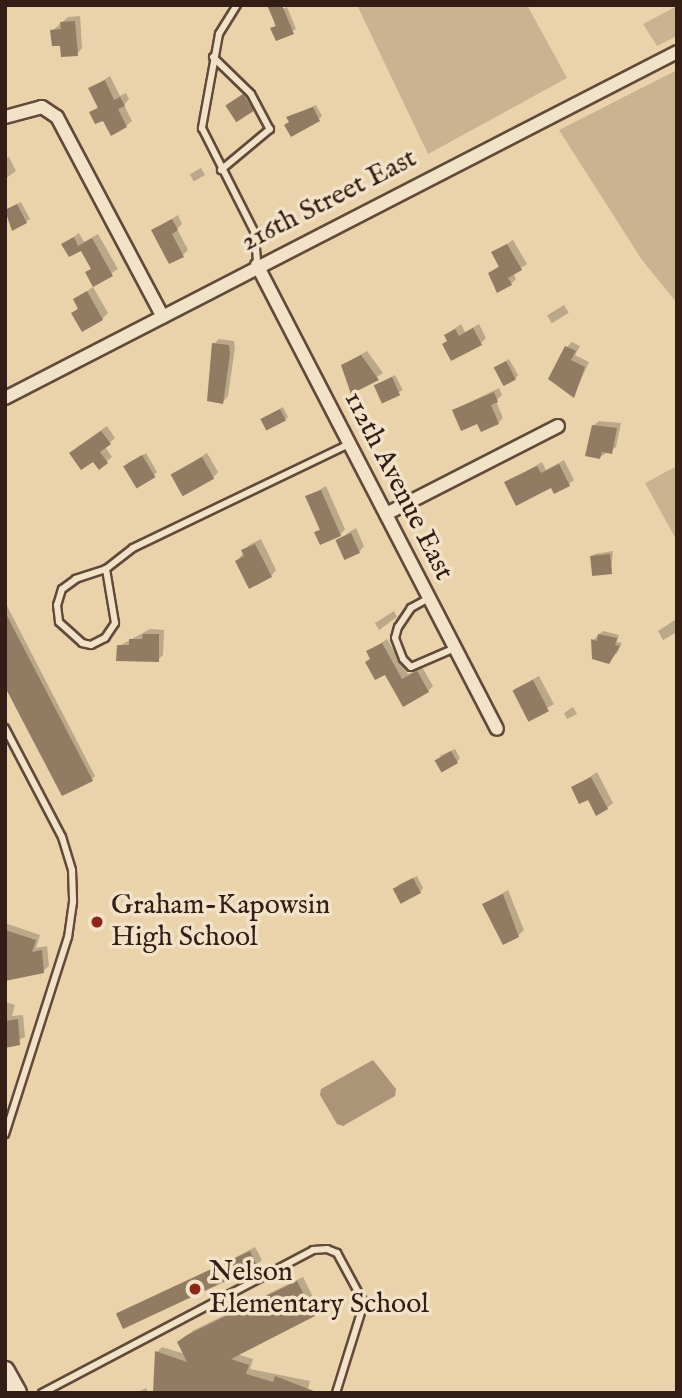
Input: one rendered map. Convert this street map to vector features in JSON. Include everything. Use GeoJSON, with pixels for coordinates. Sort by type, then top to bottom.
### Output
{"type":"FeatureCollection","features":[{"type":"Feature","properties":{"kind":"street","name":"216th Street East"},"geometry":{"type":"LineString","coordinates":[[5,398],[163,317],[257,265],[677,52]]}},
{"type":"Feature","properties":{"kind":"street"},"geometry":{"type":"LineString","coordinates":[[5,117],[33,108],[48,110],[72,140],[163,317]]}},
{"type":"Feature","properties":{"kind":"street","name":"112th Avenue East"},"geometry":{"type":"LineString","coordinates":[[257,265],[496,729]]}},
{"type":"Feature","properties":{"kind":"street"},"geometry":{"type":"LineString","coordinates":[[386,514],[558,426]]}},
{"type":"Feature","properties":{"kind":"street"},"geometry":{"type":"LineString","coordinates":[[5,1371],[17,1393]]}},
{"type":"Feature","properties":{"kind":"lane"},"geometry":{"type":"LineString","coordinates":[[237,5],[219,34],[202,128],[254,233],[257,265]]}},
{"type":"Feature","properties":{"kind":"lane"},"geometry":{"type":"LineString","coordinates":[[213,57],[251,94],[270,129],[221,170]]}},
{"type":"Feature","properties":{"kind":"lane"},"geometry":{"type":"LineString","coordinates":[[106,569],[115,623],[105,638],[91,645],[82,643],[59,622],[57,605],[62,589],[76,579],[106,569],[133,548],[183,522],[349,444]]}},
{"type":"Feature","properties":{"kind":"lane"},"geometry":{"type":"LineString","coordinates":[[429,598],[411,608],[398,627],[395,638],[403,659],[411,667],[455,648]]}},
{"type":"Feature","properties":{"kind":"lane"},"geometry":{"type":"LineString","coordinates":[[5,728],[62,837],[72,870],[73,902],[68,937],[5,1134]]}},
{"type":"Feature","properties":{"kind":"lane"},"geometry":{"type":"LineString","coordinates":[[5,746],[11,739]]}},
{"type":"Feature","properties":{"kind":"lane"},"geometry":{"type":"LineString","coordinates":[[41,1393],[313,1251],[327,1249],[337,1253],[364,1303],[336,1393]]}},
{"type":"Feature","properties":{"kind":"shaded area"},"geometry":{"type":"Polygon","coordinates":[[[357,5],[527,5],[567,78],[428,154],[357,5]]]}},
{"type":"Feature","properties":{"kind":"shaded area"},"geometry":{"type":"Polygon","coordinates":[[[677,6],[677,36],[657,46],[643,24],[677,6]]]}},
{"type":"Feature","properties":{"kind":"shaded area"},"geometry":{"type":"Polygon","coordinates":[[[677,70],[677,303],[642,260],[559,130],[677,70]]]}},
{"type":"Feature","properties":{"kind":"shaded area"},"geometry":{"type":"Polygon","coordinates":[[[677,466],[677,541],[645,483],[677,466]]]}},
{"type":"Feature","properties":{"kind":"shaded area"},"geometry":{"type":"Polygon","coordinates":[[[373,1060],[396,1089],[395,1096],[343,1126],[337,1124],[320,1095],[321,1089],[373,1060]]]}},
{"type":"Feature","properties":{"kind":"building"},"geometry":{"type":"Polygon","coordinates":[[[267,5],[282,5],[294,34],[276,41],[270,28],[276,26],[267,5]]]}},
{"type":"Feature","properties":{"kind":"building"},"geometry":{"type":"Polygon","coordinates":[[[75,21],[78,56],[61,57],[60,46],[52,46],[50,30],[61,29],[60,22],[75,21]]]}},
{"type":"Feature","properties":{"kind":"building"},"geometry":{"type":"Polygon","coordinates":[[[105,80],[114,100],[120,97],[125,106],[118,109],[127,127],[111,136],[103,121],[95,124],[89,112],[98,108],[88,88],[105,80]]]}},
{"type":"Feature","properties":{"kind":"building"},"geometry":{"type":"Polygon","coordinates":[[[243,94],[254,111],[236,122],[225,105],[243,94]]]}},
{"type":"Feature","properties":{"kind":"building"},"geometry":{"type":"Polygon","coordinates":[[[313,107],[320,121],[291,137],[284,125],[289,122],[286,117],[313,107]]]}},
{"type":"Feature","properties":{"kind":"building"},"geometry":{"type":"Polygon","coordinates":[[[17,204],[27,223],[12,231],[5,210],[17,204]]]}},
{"type":"Feature","properties":{"kind":"building"},"geometry":{"type":"Polygon","coordinates":[[[172,219],[178,230],[172,234],[184,257],[169,264],[151,230],[172,219]]]}},
{"type":"Feature","properties":{"kind":"building"},"geometry":{"type":"Polygon","coordinates":[[[74,237],[78,246],[92,238],[113,276],[93,287],[85,272],[91,269],[81,251],[69,257],[61,244],[74,237]]]}},
{"type":"Feature","properties":{"kind":"building"},"geometry":{"type":"Polygon","coordinates":[[[507,244],[522,270],[508,278],[512,285],[497,293],[488,273],[499,267],[491,252],[507,244]]]}},
{"type":"Feature","properties":{"kind":"building"},"geometry":{"type":"Polygon","coordinates":[[[87,291],[103,320],[82,332],[71,313],[78,309],[73,299],[87,291]]]}},
{"type":"Feature","properties":{"kind":"building"},"geometry":{"type":"Polygon","coordinates":[[[473,328],[482,345],[451,361],[442,344],[447,341],[444,335],[455,329],[459,336],[473,328]]]}},
{"type":"Feature","properties":{"kind":"building"},"geometry":{"type":"Polygon","coordinates":[[[212,343],[229,345],[223,404],[207,401],[212,343]]]}},
{"type":"Feature","properties":{"kind":"building"},"geometry":{"type":"Polygon","coordinates":[[[565,346],[576,351],[571,360],[585,367],[574,398],[548,379],[565,346]]]}},
{"type":"Feature","properties":{"kind":"building"},"geometry":{"type":"Polygon","coordinates":[[[361,355],[379,380],[351,394],[341,365],[361,355]]]}},
{"type":"Feature","properties":{"kind":"building"},"geometry":{"type":"Polygon","coordinates":[[[506,361],[516,380],[503,386],[494,368],[506,361]]]}},
{"type":"Feature","properties":{"kind":"building"},"geometry":{"type":"Polygon","coordinates":[[[392,377],[400,395],[382,403],[374,385],[392,377]]]}},
{"type":"Feature","properties":{"kind":"building"},"geometry":{"type":"Polygon","coordinates":[[[494,392],[498,402],[491,405],[499,424],[481,432],[477,424],[461,431],[452,410],[494,392]]]}},
{"type":"Feature","properties":{"kind":"building"},"geometry":{"type":"Polygon","coordinates":[[[280,409],[286,421],[266,431],[260,419],[280,409]]]}},
{"type":"Feature","properties":{"kind":"building"},"geometry":{"type":"Polygon","coordinates":[[[592,425],[617,428],[612,454],[602,452],[600,459],[585,456],[592,425]]]}},
{"type":"Feature","properties":{"kind":"building"},"geometry":{"type":"Polygon","coordinates":[[[101,431],[111,444],[100,452],[108,463],[99,470],[93,462],[81,470],[69,453],[101,431]]]}},
{"type":"Feature","properties":{"kind":"building"},"geometry":{"type":"Polygon","coordinates":[[[142,455],[155,477],[137,489],[123,466],[142,455]]]}},
{"type":"Feature","properties":{"kind":"building"},"geometry":{"type":"Polygon","coordinates":[[[202,457],[214,479],[183,496],[171,474],[202,457]]]}},
{"type":"Feature","properties":{"kind":"building"},"geometry":{"type":"Polygon","coordinates":[[[559,464],[570,486],[554,494],[551,488],[516,506],[504,482],[537,466],[541,473],[559,464]]]}},
{"type":"Feature","properties":{"kind":"building"},"geometry":{"type":"Polygon","coordinates":[[[321,490],[341,536],[320,545],[314,532],[320,530],[305,496],[321,490]]]}},
{"type":"Feature","properties":{"kind":"building"},"geometry":{"type":"Polygon","coordinates":[[[351,533],[360,553],[344,560],[335,540],[351,533]]]}},
{"type":"Feature","properties":{"kind":"building"},"geometry":{"type":"Polygon","coordinates":[[[255,544],[272,577],[249,589],[235,561],[244,556],[241,550],[255,544]]]}},
{"type":"Feature","properties":{"kind":"building"},"geometry":{"type":"Polygon","coordinates":[[[610,554],[612,574],[592,576],[590,556],[610,554]]]}},
{"type":"Feature","properties":{"kind":"building"},"geometry":{"type":"Polygon","coordinates":[[[5,612],[93,781],[62,796],[5,687],[5,612]]]}},
{"type":"Feature","properties":{"kind":"building"},"geometry":{"type":"Polygon","coordinates":[[[143,634],[159,634],[159,662],[116,661],[117,645],[129,645],[129,639],[142,639],[143,634]]]}},
{"type":"Feature","properties":{"kind":"building"},"geometry":{"type":"Polygon","coordinates":[[[598,634],[617,638],[615,645],[620,646],[609,664],[592,659],[591,639],[597,641],[598,634]]]}},
{"type":"Feature","properties":{"kind":"building"},"geometry":{"type":"Polygon","coordinates":[[[382,643],[402,679],[417,671],[429,692],[403,707],[385,675],[375,680],[365,662],[370,659],[366,651],[382,643]]]}},
{"type":"Feature","properties":{"kind":"building"},"geometry":{"type":"Polygon","coordinates":[[[533,680],[549,711],[528,722],[513,690],[533,680]]]}},
{"type":"Feature","properties":{"kind":"building"},"geometry":{"type":"Polygon","coordinates":[[[451,751],[458,763],[442,773],[435,760],[451,751]]]}},
{"type":"Feature","properties":{"kind":"building"},"geometry":{"type":"Polygon","coordinates":[[[591,777],[608,809],[596,816],[588,800],[579,804],[571,787],[591,777]]]}},
{"type":"Feature","properties":{"kind":"building"},"geometry":{"type":"Polygon","coordinates":[[[413,878],[421,893],[401,904],[393,889],[413,878]]]}},
{"type":"Feature","properties":{"kind":"building"},"geometry":{"type":"Polygon","coordinates":[[[503,894],[519,937],[503,945],[482,904],[503,894]]]}},
{"type":"Feature","properties":{"kind":"building"},"geometry":{"type":"Polygon","coordinates":[[[5,930],[36,940],[32,952],[42,950],[44,973],[5,981],[5,930]]]}},
{"type":"Feature","properties":{"kind":"building"},"geometry":{"type":"Polygon","coordinates":[[[18,1019],[20,1045],[5,1048],[5,1021],[18,1019]]]}},
{"type":"Feature","properties":{"kind":"building"},"geometry":{"type":"Polygon","coordinates":[[[250,1251],[257,1266],[123,1329],[116,1314],[250,1251]]]}},
{"type":"Feature","properties":{"kind":"building"},"geometry":{"type":"Polygon","coordinates":[[[297,1281],[315,1316],[231,1359],[249,1365],[246,1374],[273,1382],[275,1376],[319,1393],[153,1393],[155,1351],[187,1362],[177,1342],[297,1281]]]}},
{"type":"Feature","properties":{"kind":"place","name":"Graham-Kapowsin High School"},"geometry":{"type":"Point","coordinates":[97,922]}},
{"type":"Feature","properties":{"kind":"place","name":"Nelson Elementary School"},"geometry":{"type":"Point","coordinates":[195,1289]}}]}
